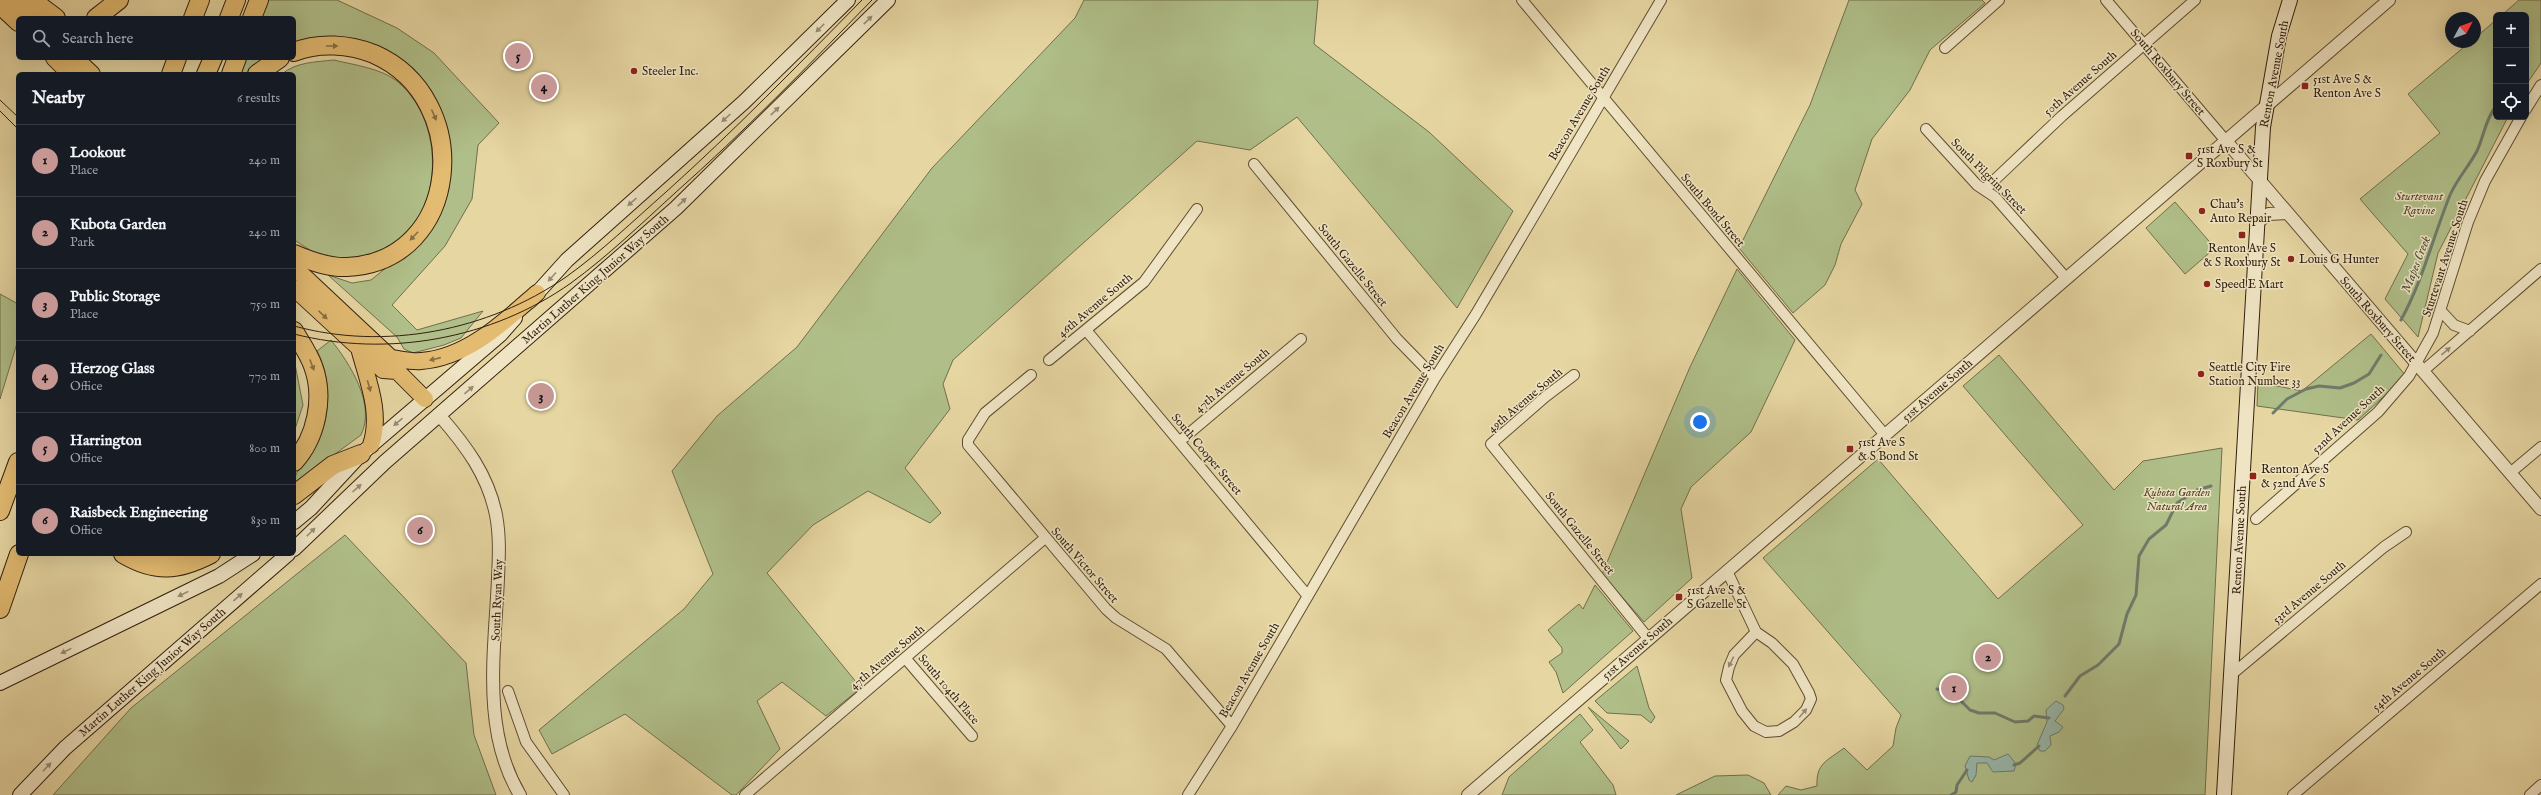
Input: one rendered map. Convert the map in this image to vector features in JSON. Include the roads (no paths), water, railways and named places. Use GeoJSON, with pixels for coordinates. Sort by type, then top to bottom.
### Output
{"type":"FeatureCollection","features":[{"type":"Feature","properties":{"kind":"highway"},"geometry":{"type":"LineString","coordinates":[[13,0],[30,16]]}},
{"type":"Feature","properties":{"kind":"highway"},"geometry":{"type":"LineString","coordinates":[[32,0],[53,16]]}},
{"type":"Feature","properties":{"kind":"highway"},"geometry":{"type":"LineString","coordinates":[[99,16],[119,0]]}},
{"type":"Feature","properties":{"kind":"highway"},"geometry":{"type":"LineString","coordinates":[[113,16],[124,0]]}},
{"type":"Feature","properties":{"kind":"highway"},"geometry":{"type":"LineString","coordinates":[[194,16],[200,0]]}},
{"type":"Feature","properties":{"kind":"highway"},"geometry":{"type":"LineString","coordinates":[[230,16],[236,0]]}},
{"type":"Feature","properties":{"kind":"highway"},"geometry":{"type":"LineString","coordinates":[[253,16],[259,0]]}},
{"type":"Feature","properties":{"kind":"highway"},"geometry":{"type":"LineString","coordinates":[[0,6],[16,21]]}},
{"type":"Feature","properties":{"kind":"highway"},"geometry":{"type":"LineString","coordinates":[[296,51],[313,47],[349,47],[367,52],[395,66],[416,85],[429,105],[440,130],[443,157],[441,182],[427,218],[410,240],[386,258],[346,267],[321,264],[296,255]]}},
{"type":"Feature","properties":{"kind":"highway"},"geometry":{"type":"LineString","coordinates":[[56,60],[68,72]]}},
{"type":"Feature","properties":{"kind":"highway"},"geometry":{"type":"LineString","coordinates":[[76,60],[76,72]]}},
{"type":"Feature","properties":{"kind":"highway"},"geometry":{"type":"LineString","coordinates":[[78,60],[90,72]]}},
{"type":"Feature","properties":{"kind":"highway"},"geometry":{"type":"LineString","coordinates":[[172,72],[176,60]]}},
{"type":"Feature","properties":{"kind":"highway"},"geometry":{"type":"LineString","coordinates":[[207,72],[211,60]]}},
{"type":"Feature","properties":{"kind":"highway"},"geometry":{"type":"LineString","coordinates":[[232,72],[236,60]]}},
{"type":"Feature","properties":{"kind":"highway"},"geometry":{"type":"LineString","coordinates":[[260,72],[277,60]]}},
{"type":"Feature","properties":{"kind":"highway"},"geometry":{"type":"LineString","coordinates":[[296,269],[394,365],[425,399]]}},
{"type":"Feature","properties":{"kind":"highway"},"geometry":{"type":"LineString","coordinates":[[296,290],[383,370],[394,365],[420,362],[450,354],[498,327],[537,293]]}},
{"type":"Feature","properties":{"kind":"highway"},"geometry":{"type":"LineString","coordinates":[[296,335],[313,366],[318,390],[316,420],[311,435],[296,459]]}},
{"type":"Feature","properties":{"kind":"highway"},"geometry":{"type":"LineString","coordinates":[[296,493],[333,465],[366,450],[375,430],[374,402],[359,348]]}},
{"type":"Feature","properties":{"kind":"highway"},"geometry":{"type":"LineString","coordinates":[[0,511],[16,467]]}},
{"type":"Feature","properties":{"kind":"highway"},"geometry":{"type":"LineString","coordinates":[[0,609],[18,556]]}},
{"type":"Feature","properties":{"kind":"highway"},"geometry":{"type":"LineString","coordinates":[[127,556],[138,562],[169,568],[194,563],[207,556]]}},
{"type":"Feature","properties":{"kind":"main road","name":"Martin Luther King Junior Way South"},"geometry":{"type":"LineString","coordinates":[[296,520],[311,508],[366,450],[500,335],[566,260],[744,102],[848,0]]}},
{"type":"Feature","properties":{"kind":"main road","name":"Martin Luther King Junior Way South"},"geometry":{"type":"LineString","coordinates":[[296,547],[385,462],[440,416],[676,208],[888,0]]}},
{"type":"Feature","properties":{"kind":"main road","name":"Renton Avenue South"},"geometry":{"type":"LineString","coordinates":[[2224,795],[2256,223],[2265,107],[2279,36],[2290,0]]}},
{"type":"Feature","properties":{"kind":"main road"},"geometry":{"type":"LineString","coordinates":[[425,399],[440,416]]}},
{"type":"Feature","properties":{"kind":"main road"},"geometry":{"type":"LineString","coordinates":[[2,682],[219,576],[250,556]]}},
{"type":"Feature","properties":{"kind":"main road","name":"Martin Luther King Junior Way South"},"geometry":{"type":"LineString","coordinates":[[20,795],[65,748],[286,556]]}},
{"type":"Feature","properties":{"kind":"street","name":"South Bond Street"},"geometry":{"type":"LineString","coordinates":[[1522,0],[1885,435]]}},
{"type":"Feature","properties":{"kind":"street","name":"Beacon Avenue South"},"geometry":{"type":"LineString","coordinates":[[1188,795],[1232,726],[1434,378],[1476,314],[1661,0]]}},
{"type":"Feature","properties":{"kind":"street"},"geometry":{"type":"LineString","coordinates":[[1945,48],[1999,0]]}},
{"type":"Feature","properties":{"kind":"street","name":"South Roxbury Street"},"geometry":{"type":"LineString","coordinates":[[2106,0],[2541,509]]}},
{"type":"Feature","properties":{"kind":"street","name":"50th Avenue South"},"geometry":{"type":"LineString","coordinates":[[1984,189],[2062,116],[2195,0]]}},
{"type":"Feature","properties":{"kind":"street","name":"51st Avenue South"},"geometry":{"type":"LineString","coordinates":[[1468,795],[1648,638],[2389,0]]}},
{"type":"Feature","properties":{"kind":"street"},"geometry":{"type":"LineString","coordinates":[[2529,104],[2541,85]]}},
{"type":"Feature","properties":{"kind":"street","name":"Sturtevant Avenue South"},"geometry":{"type":"LineString","coordinates":[[2420,368],[2441,311],[2468,222],[2486,181],[2519,120]]}},
{"type":"Feature","properties":{"kind":"street","name":"South Pilgrim Street"},"geometry":{"type":"LineString","coordinates":[[1926,129],[1977,185],[1995,197],[2066,278]]}},
{"type":"Feature","properties":{"kind":"street","name":"South Gazelle Street"},"geometry":{"type":"LineString","coordinates":[[1254,164],[1397,338],[1434,378]]}},
{"type":"Feature","properties":{"kind":"street","name":"46th Avenue South"},"geometry":{"type":"LineString","coordinates":[[1050,360],[1144,282],[1197,209]]}},
{"type":"Feature","properties":{"kind":"street"},"geometry":{"type":"LineString","coordinates":[[2256,223],[2269,214],[2287,213]]}},
{"type":"Feature","properties":{"kind":"street","name":"52nd Avenue South"},"geometry":{"type":"LineString","coordinates":[[2256,519],[2378,412],[2420,368],[2470,331],[2541,269]]}},
{"type":"Feature","properties":{"kind":"street"},"geometry":{"type":"LineString","coordinates":[[2441,311],[2454,325],[2470,331]]}},
{"type":"Feature","properties":{"kind":"street","name":"South Cooper Street"},"geometry":{"type":"LineString","coordinates":[[1086,330],[1307,595]]}},
{"type":"Feature","properties":{"kind":"street","name":"47th Avenue South"},"geometry":{"type":"LineString","coordinates":[[1180,441],[1301,339]]}},
{"type":"Feature","properties":{"kind":"street","name":"South Victor Street"},"geometry":{"type":"LineString","coordinates":[[1031,375],[985,413],[968,440],[968,446],[1111,614],[1167,650],[1232,726]]}},
{"type":"Feature","properties":{"kind":"street","name":"49th Avenue South"},"geometry":{"type":"LineString","coordinates":[[1492,444],[1545,397],[1574,375]]}},
{"type":"Feature","properties":{"kind":"street","name":"South Ryan Way"},"geometry":{"type":"LineString","coordinates":[[440,416],[465,444],[477,463],[496,515],[499,548],[493,706],[500,747],[506,767],[520,795]]}},
{"type":"Feature","properties":{"kind":"street","name":"South Gazelle Street"},"geometry":{"type":"LineString","coordinates":[[1492,444],[1648,638]]}},
{"type":"Feature","properties":{"kind":"street"},"geometry":{"type":"LineString","coordinates":[[2510,473],[2541,447]]}},
{"type":"Feature","properties":{"kind":"street","name":"53rd Avenue South"},"geometry":{"type":"LineString","coordinates":[[2231,674],[2384,547],[2406,532]]}},
{"type":"Feature","properties":{"kind":"street","name":"47th Avenue South"},"geometry":{"type":"LineString","coordinates":[[745,795],[1045,538]]}},
{"type":"Feature","properties":{"kind":"street"},"geometry":{"type":"LineString","coordinates":[[1727,571],[1756,632],[1772,643],[1793,664],[1811,699],[1800,717],[1779,731],[1766,732],[1754,726],[1742,711],[1726,680],[1728,667],[1734,656],[1756,632]]}},
{"type":"Feature","properties":{"kind":"street","name":"54th Avenue South"},"geometry":{"type":"LineString","coordinates":[[2293,795],[2541,584]]}},
{"type":"Feature","properties":{"kind":"street","name":"South 104th Place"},"geometry":{"type":"LineString","coordinates":[[906,658],[972,736]]}},
{"type":"Feature","properties":{"kind":"street"},"geometry":{"type":"LineString","coordinates":[[508,691],[526,742],[564,795]]}},
{"type":"Feature","properties":{"kind":"street"},"geometry":{"type":"LineString","coordinates":[[2530,795],[2541,786]]}},
{"type":"Feature","properties":{"kind":"waterway","name":"Mapes Creek"},"geometry":{"type":"LineString","coordinates":[[2401,320],[2416,290],[2450,195],[2477,151],[2493,110]]}},
{"type":"Feature","properties":{"kind":"waterway","name":"Mapes Creek"},"geometry":{"type":"LineString","coordinates":[[2273,413],[2287,399],[2306,389],[2319,386],[2340,388],[2354,383],[2369,374],[2381,355]]}},
{"type":"Feature","properties":{"kind":"waterway","name":"Mapes Creek"},"geometry":{"type":"LineString","coordinates":[[2065,696],[2080,676],[2098,665],[2119,644],[2127,614],[2136,595],[2139,556],[2149,539],[2166,525],[2177,503],[2197,490],[2211,486]]}},
{"type":"Feature","properties":{"kind":"waterway"},"geometry":{"type":"LineString","coordinates":[[1937,689],[1953,693],[1970,710],[1979,713],[1995,713],[2015,722],[2028,721],[2034,716],[2049,718]]}},
{"type":"Feature","properties":{"kind":"waterway","name":"Mapes Creek"},"geometry":{"type":"LineString","coordinates":[[2014,765],[2020,763],[2039,746]]}},
{"type":"Feature","properties":{"kind":"waterway","name":"Mapes Creek"},"geometry":{"type":"LineString","coordinates":[[1951,795],[1956,792],[1957,785],[1967,770]]}},
{"type":"Feature","properties":{"kind":"tram line"},"geometry":{"type":"LineString","coordinates":[[296,326],[329,333],[364,336],[399,336],[435,331],[470,323],[503,311],[536,296],[566,277],[592,257],[666,192],[741,122],[862,0]]}},
{"type":"Feature","properties":{"kind":"tram line"},"geometry":{"type":"LineString","coordinates":[[296,334],[330,341],[366,344],[402,343],[438,338],[473,330],[508,318],[540,302],[585,273],[701,170],[751,123],[872,0]]}},
{"type":"Feature","properties":{"kind":"tram line"},"geometry":{"type":"LineString","coordinates":[[0,100],[16,115]]}},
{"type":"Feature","properties":{"kind":"tram line"},"geometry":{"type":"LineString","coordinates":[[0,111],[16,127]]}},
{"type":"Feature","properties":{"kind":"place","name":"Harrington"},"geometry":{"type":"Point","coordinates":[518,56]}},
{"type":"Feature","properties":{"kind":"place","name":"Steeler Inc."},"geometry":{"type":"Point","coordinates":[634,71]}},
{"type":"Feature","properties":{"kind":"place","name":"51st Ave S & Renton Ave S"},"geometry":{"type":"Point","coordinates":[2305,86]}},
{"type":"Feature","properties":{"kind":"place","name":"Herzog Glass"},"geometry":{"type":"Point","coordinates":[544,87]}},
{"type":"Feature","properties":{"kind":"place","name":"51st Ave S & S Roxbury St"},"geometry":{"type":"Point","coordinates":[2189,156]}},
{"type":"Feature","properties":{"kind":"place","name":"Chau's Auto Repair"},"geometry":{"type":"Point","coordinates":[2202,211]}},
{"type":"Feature","properties":{"kind":"place","name":"Renton Ave S & S Roxbury St"},"geometry":{"type":"Point","coordinates":[2242,235]}},
{"type":"Feature","properties":{"kind":"place","name":"Louis G Hunter"},"geometry":{"type":"Point","coordinates":[2291,259]}},
{"type":"Feature","properties":{"kind":"place","name":"Speed E Mart"},"geometry":{"type":"Point","coordinates":[2207,284]}},
{"type":"Feature","properties":{"kind":"place","name":"Seattle City Fire Station Number 33"},"geometry":{"type":"Point","coordinates":[2201,374]}},
{"type":"Feature","properties":{"kind":"place","name":"Public Storage"},"geometry":{"type":"Point","coordinates":[541,396]}},
{"type":"Feature","properties":{"kind":"place","name":"51st Ave S & S Bond St"},"geometry":{"type":"Point","coordinates":[1850,449]}},
{"type":"Feature","properties":{"kind":"place","name":"Renton Ave S & 52nd Ave S"},"geometry":{"type":"Point","coordinates":[2253,476]}},
{"type":"Feature","properties":{"kind":"place","name":"Raisbeck Engineering"},"geometry":{"type":"Point","coordinates":[420,530]}},
{"type":"Feature","properties":{"kind":"place","name":"51st Ave S & S Gazelle St"},"geometry":{"type":"Point","coordinates":[1679,597]}},
{"type":"Feature","properties":{"kind":"place","name":"Kubota Garden"},"geometry":{"type":"Point","coordinates":[1988,657]}},
{"type":"Feature","properties":{"kind":"place","name":"Lookout"},"geometry":{"type":"Point","coordinates":[1954,688]}},
{"type":"Feature","properties":{"kind":"park label","name":"Sturtevant Ravine"},"geometry":{"type":"Point","coordinates":[2419,203]}},
{"type":"Feature","properties":{"kind":"park label","name":"Kubota Garden Natural Area"},"geometry":{"type":"Point","coordinates":[2177,499]}}]}
